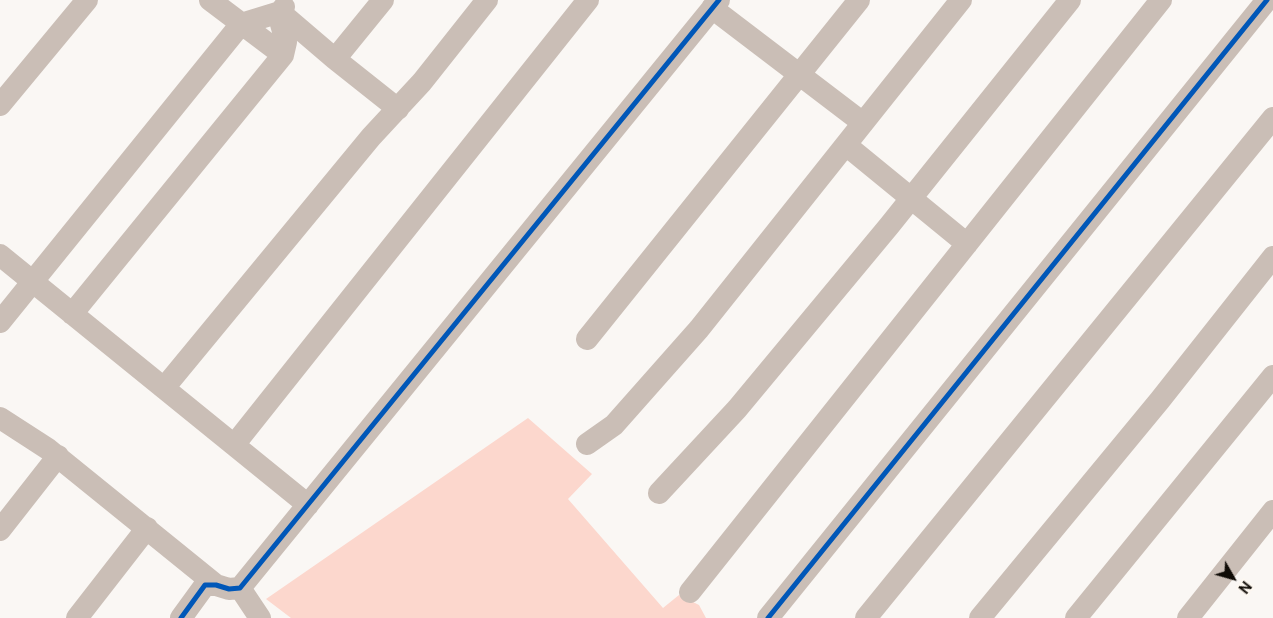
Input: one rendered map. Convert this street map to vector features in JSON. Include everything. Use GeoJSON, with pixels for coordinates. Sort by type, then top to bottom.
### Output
{"type":"FeatureCollection","features":[{"type":"Feature","properties":{"kind":"street"},"geometry":{"type":"LineString","coordinates":[[0,105],[87,0]]}},
{"type":"Feature","properties":{"kind":"street"},"geometry":{"type":"LineString","coordinates":[[210,0],[283,56]]}},
{"type":"Feature","properties":{"kind":"street"},"geometry":{"type":"LineString","coordinates":[[335,59],[382,0]]}},
{"type":"Feature","properties":{"kind":"street"},"geometry":{"type":"LineString","coordinates":[[164,388],[371,136],[422,82],[487,0]]}},
{"type":"Feature","properties":{"kind":"street"},"geometry":{"type":"LineString","coordinates":[[234,445],[588,0]]}},
{"type":"Feature","properties":{"kind":"street"},"geometry":{"type":"LineString","coordinates":[[587,339],[858,0]]}},
{"type":"Feature","properties":{"kind":"street"},"geometry":{"type":"LineString","coordinates":[[586,444],[614,425],[699,329],[962,0]]}},
{"type":"Feature","properties":{"kind":"street"},"geometry":{"type":"LineString","coordinates":[[659,493],[737,409],[911,198],[1070,0]]}},
{"type":"Feature","properties":{"kind":"street"},"geometry":{"type":"LineString","coordinates":[[690,592],[1161,0]]}},
{"type":"Feature","properties":{"kind":"street"},"geometry":{"type":"LineString","coordinates":[[768,618],[1267,0]]}},
{"type":"Feature","properties":{"kind":"street"},"geometry":{"type":"LineString","coordinates":[[181,618],[205,585],[216,585],[229,589],[240,588],[716,4],[799,75],[863,123]]}},
{"type":"Feature","properties":{"kind":"street"},"geometry":{"type":"LineString","coordinates":[[0,322],[241,24],[285,6]]}},
{"type":"Feature","properties":{"kind":"street"},"geometry":{"type":"LineString","coordinates":[[285,6],[335,59],[398,109]]}},
{"type":"Feature","properties":{"kind":"street"},"geometry":{"type":"LineString","coordinates":[[72,314],[283,56],[286,42],[281,24],[285,6]]}},
{"type":"Feature","properties":{"kind":"street"},"geometry":{"type":"LineString","coordinates":[[866,618],[1273,118]]}},
{"type":"Feature","properties":{"kind":"street"},"geometry":{"type":"LineString","coordinates":[[846,145],[967,244]]}},
{"type":"Feature","properties":{"kind":"street"},"geometry":{"type":"LineString","coordinates":[[0,255],[308,504]]}},
{"type":"Feature","properties":{"kind":"street"},"geometry":{"type":"LineString","coordinates":[[980,618],[1160,400],[1273,257]]}},
{"type":"Feature","properties":{"kind":"street"},"geometry":{"type":"LineString","coordinates":[[1076,618],[1273,376]]}},
{"type":"Feature","properties":{"kind":"street"},"geometry":{"type":"LineString","coordinates":[[0,418],[58,456],[216,585]]}},
{"type":"Feature","properties":{"kind":"street"},"geometry":{"type":"LineString","coordinates":[[0,530],[58,456]]}},
{"type":"Feature","properties":{"kind":"street"},"geometry":{"type":"LineString","coordinates":[[1188,618],[1273,511]]}},
{"type":"Feature","properties":{"kind":"street"},"geometry":{"type":"LineString","coordinates":[[78,618],[147,528]]}},
{"type":"Feature","properties":{"kind":"street"},"geometry":{"type":"LineString","coordinates":[[240,588],[260,618]]}},
{"type":"Feature","properties":{"kind":"shaded area"},"geometry":{"type":"Polygon","coordinates":[[[528,418],[592,474],[568,499],[663,608],[679,595],[699,605],[706,618],[291,618],[266,599],[528,418]]]}},
{"type":"Feature","properties":{"kind":"cycle path"},"geometry":{"type":"LineString","coordinates":[[181,618],[205,585],[216,585],[229,589],[240,588],[719,0]]}},
{"type":"Feature","properties":{"kind":"cycle path"},"geometry":{"type":"LineString","coordinates":[[768,618],[1267,0]]}}]}
